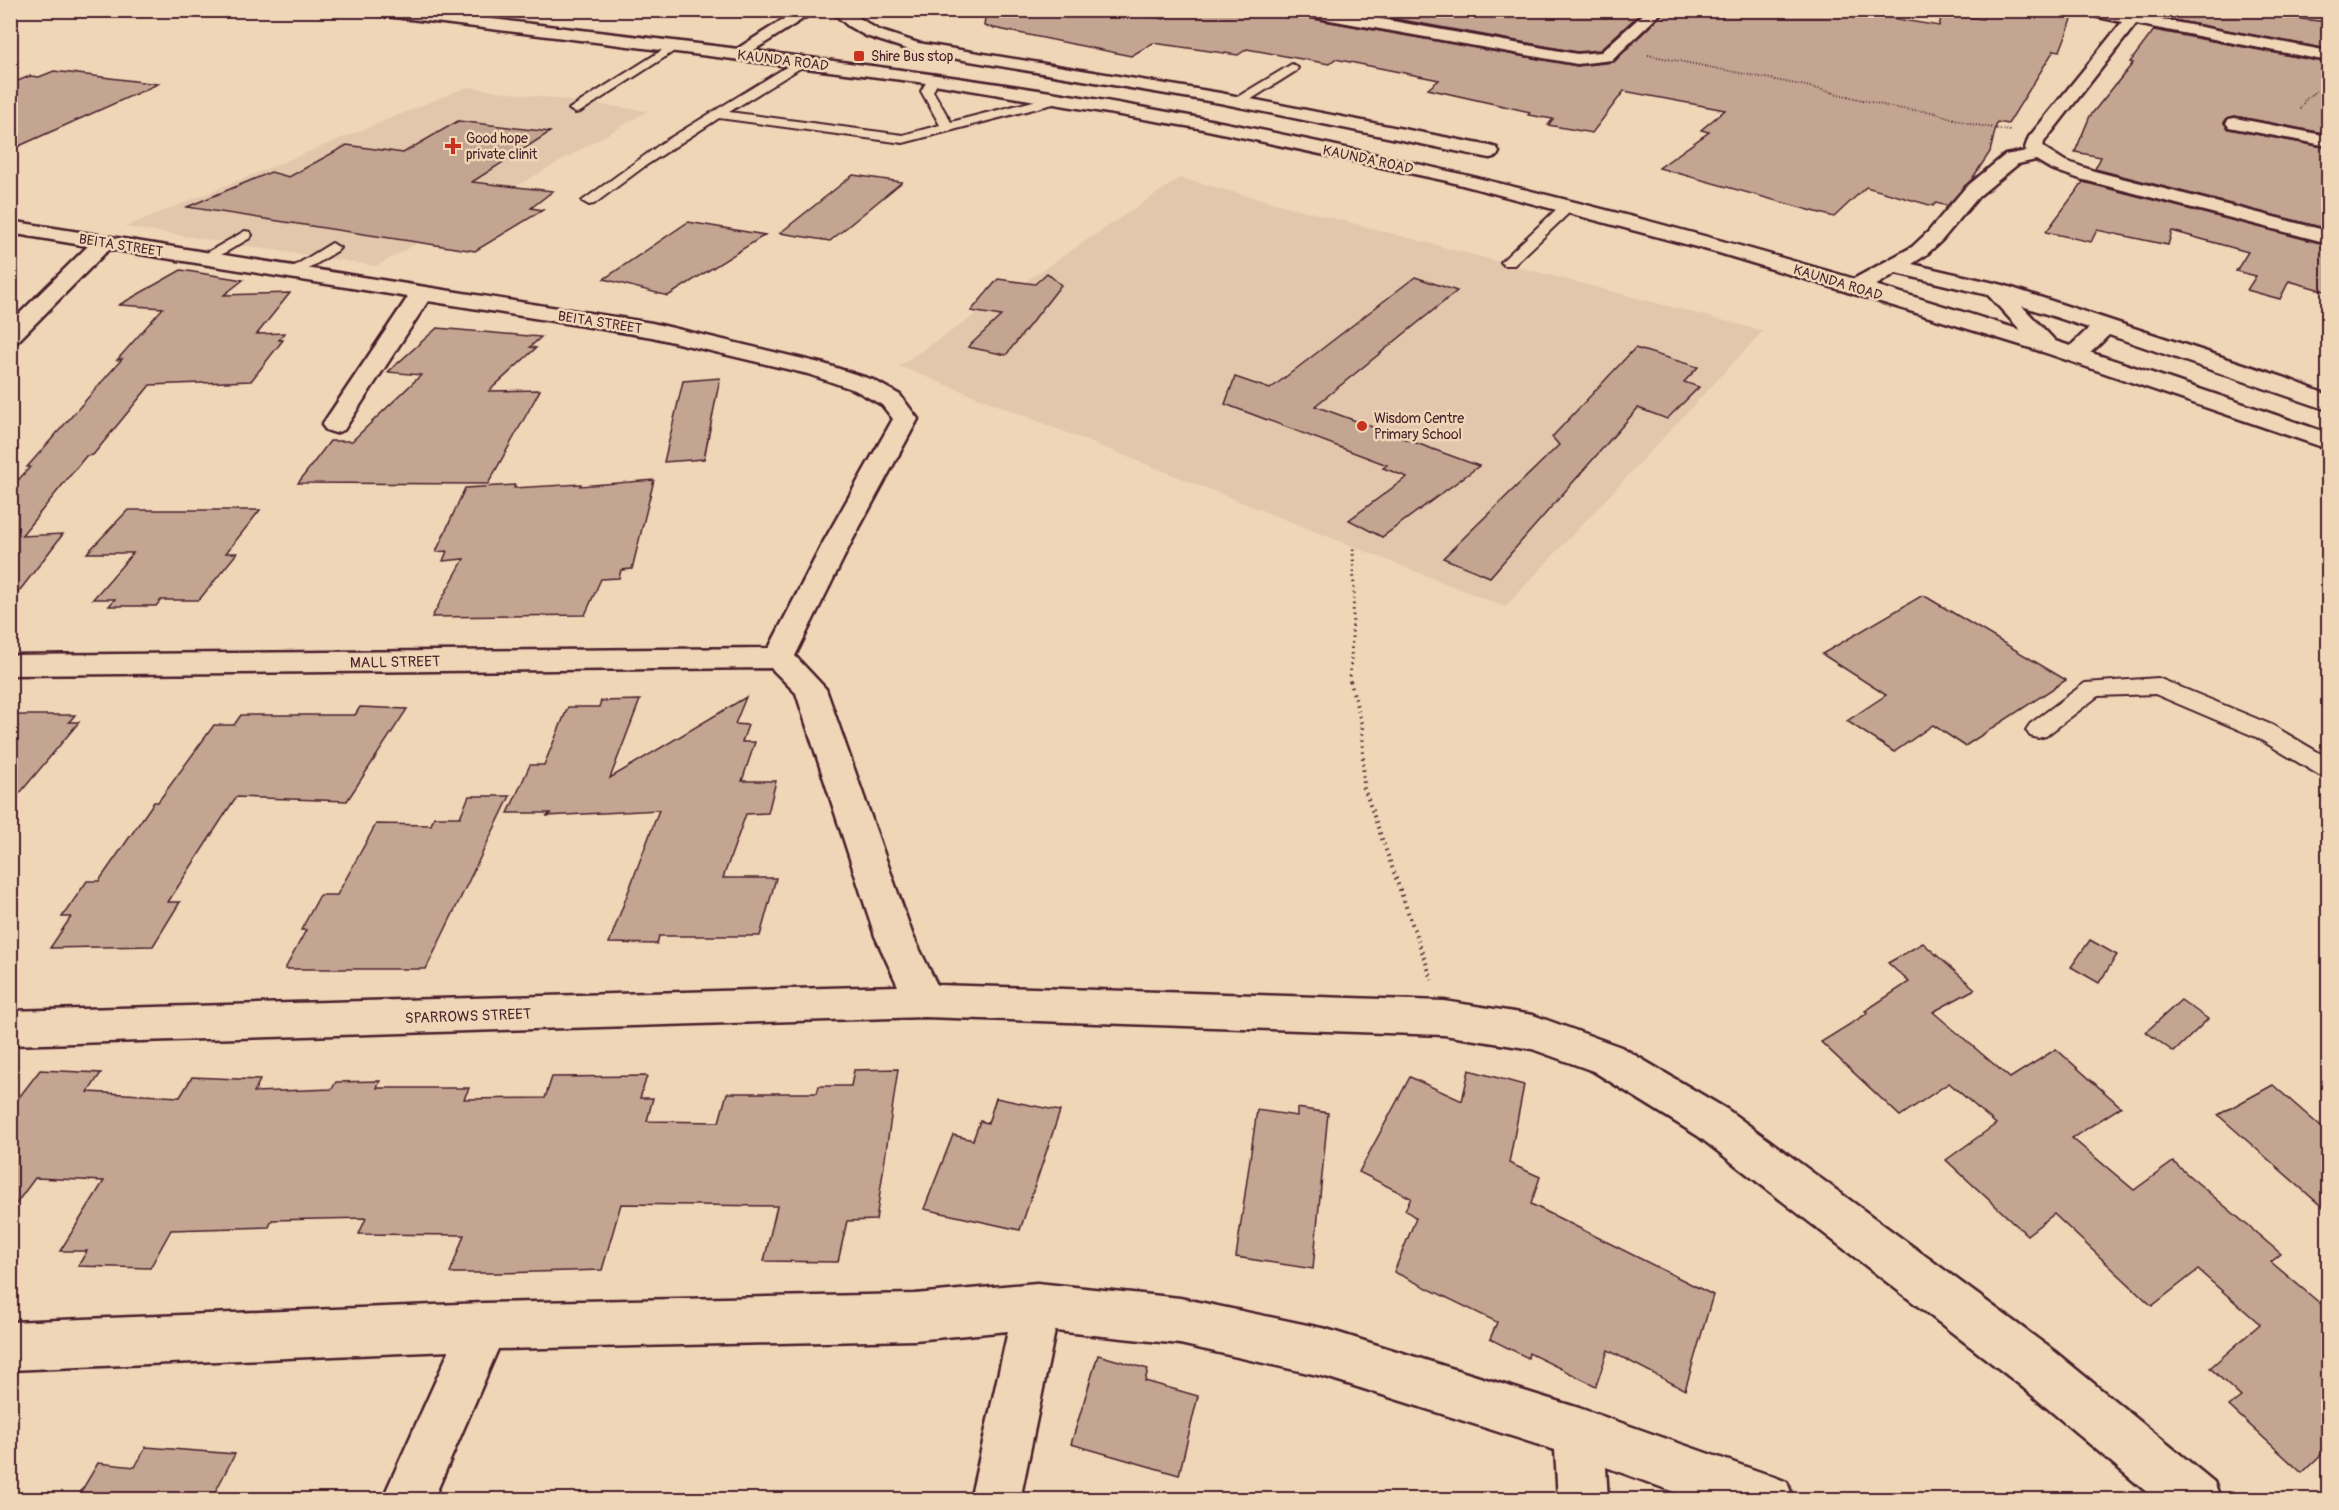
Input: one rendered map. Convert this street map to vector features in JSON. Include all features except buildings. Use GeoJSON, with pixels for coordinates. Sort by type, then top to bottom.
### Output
{"type":"FeatureCollection","features":[{"type":"Feature","properties":{"kind":"street","name":"KAUNDA ROAD"},"geometry":{"type":"LineString","coordinates":[[378,10],[934,79],[1212,126],[1449,176],[1726,249],[1856,287],[2074,354],[2328,441]]}},
{"type":"Feature","properties":{"kind":"street"},"geometry":{"type":"LineString","coordinates":[[737,54],[810,10]]}},
{"type":"Feature","properties":{"kind":"street"},"geometry":{"type":"LineString","coordinates":[[837,10],[866,30],[905,44],[962,56],[1370,126],[1490,152]]}},
{"type":"Feature","properties":{"kind":"street"},"geometry":{"type":"LineString","coordinates":[[1302,10],[1577,59],[1606,57],[1658,10]]}},
{"type":"Feature","properties":{"kind":"street"},"geometry":{"type":"LineString","coordinates":[[2084,10],[2328,56]]}},
{"type":"Feature","properties":{"kind":"street"},"geometry":{"type":"LineString","coordinates":[[2132,19],[2035,141],[2034,148],[2039,154],[2050,161],[2087,175],[2328,237]]}},
{"type":"Feature","properties":{"kind":"street"},"geometry":{"type":"LineString","coordinates":[[1129,111],[1157,88]]}},
{"type":"Feature","properties":{"kind":"street"},"geometry":{"type":"LineString","coordinates":[[1212,126],[1246,105]]}},
{"type":"Feature","properties":{"kind":"street"},"geometry":{"type":"LineString","coordinates":[[2235,123],[2328,141]]}},
{"type":"Feature","properties":{"kind":"street"},"geometry":{"type":"LineString","coordinates":[[1856,287],[1919,251],[1935,236],[1972,192],[2012,159],[2039,154]]}},
{"type":"Feature","properties":{"kind":"street","name":"BEITA STREET"},"geometry":{"type":"LineString","coordinates":[[10,227],[652,330],[816,369],[864,385],[891,400],[906,419],[838,541],[779,658]]}},
{"type":"Feature","properties":{"kind":"street"},"geometry":{"type":"LineString","coordinates":[[10,336],[104,242]]}},
{"type":"Feature","properties":{"kind":"street"},"geometry":{"type":"LineString","coordinates":[[1895,266],[1995,290],[2277,383],[2328,404]]}},
{"type":"Feature","properties":{"kind":"street"},"geometry":{"type":"LineString","coordinates":[[1995,290],[2048,346]]}},
{"type":"Feature","properties":{"kind":"street"},"geometry":{"type":"LineString","coordinates":[[335,425],[421,294]]}},
{"type":"Feature","properties":{"kind":"street"},"geometry":{"type":"LineString","coordinates":[[2074,354],[2105,326]]}},
{"type":"Feature","properties":{"kind":"street"},"geometry":{"type":"LineString","coordinates":[[779,658],[810,689],[894,936],[925,1001]]}},
{"type":"Feature","properties":{"kind":"street","name":"MALL STREET"},"geometry":{"type":"LineString","coordinates":[[10,665],[779,658]]}},
{"type":"Feature","properties":{"kind":"street","name":"SPARROWS STREET"},"geometry":{"type":"LineString","coordinates":[[10,1028],[925,1001],[1444,1018],[1533,1032],[1607,1059],[1713,1123],[2037,1368],[2196,1500]]}},
{"type":"Feature","properties":{"kind":"street"},"geometry":{"type":"LineString","coordinates":[[995,1500],[1037,1306]]}},
{"type":"Feature","properties":{"kind":"street"},"geometry":{"type":"LineString","coordinates":[[10,1346],[484,1326],[915,1317],[1037,1306],[1180,1321],[1326,1353],[1579,1433],[1769,1500]]}},
{"type":"Feature","properties":{"kind":"street"},"geometry":{"type":"LineString","coordinates":[[407,1500],[484,1326]]}},
{"type":"Feature","properties":{"kind":"street"},"geometry":{"type":"LineString","coordinates":[[1579,1433],[1583,1500]]}},
{"type":"Feature","properties":{"kind":"lane"},"geometry":{"type":"LineString","coordinates":[[575,110],[675,46]]}},
{"type":"Feature","properties":{"kind":"lane"},"geometry":{"type":"LineString","coordinates":[[589,201],[627,172],[801,62]]}},
{"type":"Feature","properties":{"kind":"lane"},"geometry":{"type":"LineString","coordinates":[[1246,105],[1244,99],[1292,68]]}},
{"type":"Feature","properties":{"kind":"lane"},"geometry":{"type":"LineString","coordinates":[[934,79],[927,91],[948,128]]}},
{"type":"Feature","properties":{"kind":"lane"},"geometry":{"type":"LineString","coordinates":[[717,114],[903,139],[1057,99]]}},
{"type":"Feature","properties":{"kind":"lane"},"geometry":{"type":"LineString","coordinates":[[1509,262],[1566,207]]}},
{"type":"Feature","properties":{"kind":"lane"},"geometry":{"type":"LineString","coordinates":[[204,259],[245,235]]}},
{"type":"Feature","properties":{"kind":"lane"},"geometry":{"type":"LineString","coordinates":[[291,273],[332,249]]}},
{"type":"Feature","properties":{"kind":"lane"},"geometry":{"type":"LineString","coordinates":[[2038,730],[2093,688],[2158,686],[2264,731],[2328,769]]}},
{"type":"Feature","properties":{"kind":"path"},"geometry":{"type":"LineString","coordinates":[[1616,49],[1806,86],[1886,107],[1932,112],[1987,128],[2041,134]]}},
{"type":"Feature","properties":{"kind":"path"},"geometry":{"type":"LineString","coordinates":[[1353,548],[1354,594],[1350,682],[1362,724],[1364,788],[1444,1018]]}},
{"type":"Feature","properties":{"kind":"shaded area","name":"Good hope private clinit"},"geometry":{"type":"Polygon","coordinates":[[[467,87],[648,111],[377,266],[125,227],[467,87]]]}},
{"type":"Feature","properties":{"kind":"shaded area","name":"Wisdom Centre Primary School"},"geometry":{"type":"Polygon","coordinates":[[[1180,178],[1763,331],[1505,607],[899,366],[1180,178]]]}},
{"type":"Feature","properties":{"kind":"place","name":"Shire Bus stop"},"geometry":{"type":"Point","coordinates":[859,56]}},
{"type":"Feature","properties":{"kind":"place","name":"Good hope private clinit"},"geometry":{"type":"Point","coordinates":[453,146]}},
{"type":"Feature","properties":{"kind":"place","name":"Wisdom Centre Primary School"},"geometry":{"type":"Point","coordinates":[1362,426]}}]}
